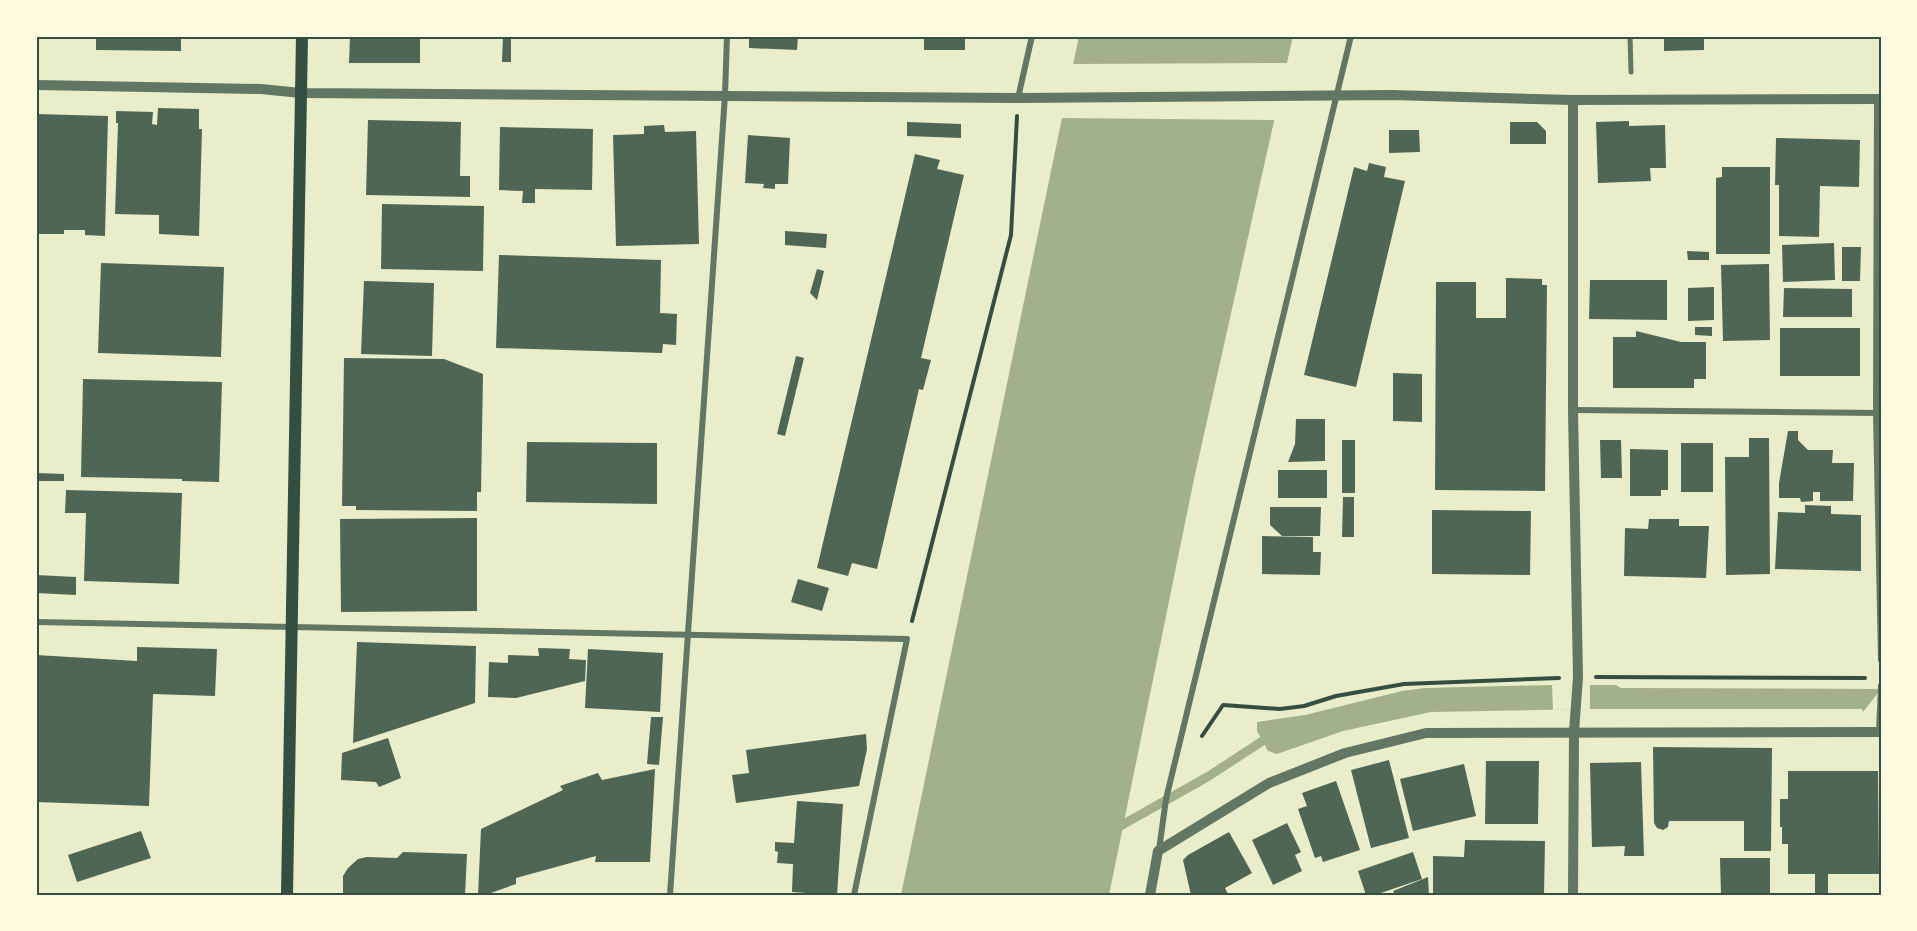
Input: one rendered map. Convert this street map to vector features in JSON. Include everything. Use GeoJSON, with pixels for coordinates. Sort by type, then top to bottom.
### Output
{"type":"FeatureCollection","features":[{"type":"Feature","properties":{"kind":"main road"},"geometry":{"type":"LineString","coordinates":[[287,895],[302,36]]}},
{"type":"Feature","properties":{"kind":"street"},"geometry":{"type":"LineString","coordinates":[[670,895],[725,95],[727,36]]}},
{"type":"Feature","properties":{"kind":"street"},"geometry":{"type":"LineString","coordinates":[[1018,98],[1032,36]]}},
{"type":"Feature","properties":{"kind":"street"},"geometry":{"type":"LineString","coordinates":[[1150,895],[1166,799],[1351,36]]}},
{"type":"Feature","properties":{"kind":"street"},"geometry":{"type":"LineString","coordinates":[[1630,36],[1631,72]]}},
{"type":"Feature","properties":{"kind":"street"},"geometry":{"type":"LineString","coordinates":[[36,85],[261,89],[301,93],[1018,98],[1338,95],[1573,100],[1879,99],[1878,413],[1881,660]]}},
{"type":"Feature","properties":{"kind":"street"},"geometry":{"type":"LineString","coordinates":[[1573,100],[1573,410],[1578,677],[1574,732],[1573,895]]}},
{"type":"Feature","properties":{"kind":"street"},"geometry":{"type":"LineString","coordinates":[[1573,410],[1878,413]]}},
{"type":"Feature","properties":{"kind":"street"},"geometry":{"type":"LineString","coordinates":[[36,622],[907,639],[854,895]]}},
{"type":"Feature","properties":{"kind":"street"},"geometry":{"type":"LineString","coordinates":[[1158,851],[1269,783],[1345,753],[1426,733],[1880,732],[1881,686]]}},
{"type":"Feature","properties":{"kind":"path"},"geometry":{"type":"LineString","coordinates":[[907,639],[1011,235],[1018,98]]}},
{"type":"Feature","properties":{"kind":"path"},"geometry":{"type":"LineString","coordinates":[[1197,744],[1223,705],[1280,709],[1304,706],[1336,696],[1404,684],[1578,677],[1869,678]]}},
{"type":"Feature","properties":{"kind":"shaded area"},"geometry":{"type":"Polygon","coordinates":[[[1079,36],[1293,36],[1194,479],[1109,895],[901,895],[1079,36]]]}},
{"type":"Feature","properties":{"kind":"shaded area"},"geometry":{"type":"Polygon","coordinates":[[[1616,685],[1621,688],[1881,689],[1863,712],[1862,709],[1590,709],[1431,712],[1343,731],[1277,754],[1268,751],[1257,731],[1257,722],[1305,715],[1402,691],[1425,688],[1616,685]]]}},
{"type":"Feature","properties":{"kind":"pier"},"geometry":{"type":"Polygon","coordinates":[[[1290,63],[1277,120],[1058,118],[1069,64],[1290,63]]]}},
{"type":"Feature","properties":{"kind":"pier"},"geometry":{"type":"Polygon","coordinates":[[[1552,685],[1590,685],[1590,709],[1553,710],[1552,685]]]}},
{"type":"Feature","properties":{"kind":"building"},"geometry":{"type":"Polygon","coordinates":[[[96,36],[181,36],[181,51],[96,50],[96,36]]]}},
{"type":"Feature","properties":{"kind":"building"},"geometry":{"type":"Polygon","coordinates":[[[350,36],[420,36],[420,63],[349,63],[350,36]]]}},
{"type":"Feature","properties":{"kind":"building"},"geometry":{"type":"Polygon","coordinates":[[[503,36],[511,36],[511,62],[502,62],[503,36]]]}},
{"type":"Feature","properties":{"kind":"building"},"geometry":{"type":"Polygon","coordinates":[[[749,36],[798,36],[797,50],[749,48],[749,36]]]}},
{"type":"Feature","properties":{"kind":"building"},"geometry":{"type":"Polygon","coordinates":[[[924,36],[965,36],[965,50],[924,50],[924,36]]]}},
{"type":"Feature","properties":{"kind":"building"},"geometry":{"type":"Polygon","coordinates":[[[1664,36],[1704,36],[1704,50],[1664,51],[1664,36]]]}},
{"type":"Feature","properties":{"kind":"building"},"geometry":{"type":"Polygon","coordinates":[[[158,108],[199,109],[199,129],[202,129],[199,236],[159,234],[159,215],[115,214],[118,123],[116,123],[116,111],[153,112],[152,124],[157,125],[158,108]]]}},
{"type":"Feature","properties":{"kind":"building"},"geometry":{"type":"Polygon","coordinates":[[[36,114],[108,116],[105,236],[85,235],[85,230],[64,230],[64,234],[36,234],[36,114]]]}},
{"type":"Feature","properties":{"kind":"building"},"geometry":{"type":"Polygon","coordinates":[[[368,120],[461,122],[460,176],[470,176],[470,197],[366,195],[368,120]]]}},
{"type":"Feature","properties":{"kind":"building"},"geometry":{"type":"Polygon","coordinates":[[[1629,121],[1629,126],[1665,125],[1666,168],[1650,168],[1651,181],[1598,183],[1596,122],[1629,121]]]}},
{"type":"Feature","properties":{"kind":"building"},"geometry":{"type":"Polygon","coordinates":[[[907,122],[961,124],[961,138],[907,136],[907,122]]]}},
{"type":"Feature","properties":{"kind":"building"},"geometry":{"type":"Polygon","coordinates":[[[1510,122],[1537,122],[1546,131],[1546,144],[1510,144],[1510,122]]]}},
{"type":"Feature","properties":{"kind":"building"},"geometry":{"type":"Polygon","coordinates":[[[664,125],[665,132],[696,131],[699,244],[616,246],[613,135],[644,134],[644,126],[664,125]]]}},
{"type":"Feature","properties":{"kind":"building"},"geometry":{"type":"Polygon","coordinates":[[[500,127],[593,129],[592,190],[535,189],[535,203],[522,203],[523,191],[499,190],[500,127]]]}},
{"type":"Feature","properties":{"kind":"building"},"geometry":{"type":"Polygon","coordinates":[[[1389,130],[1419,130],[1420,152],[1389,153],[1389,130]]]}},
{"type":"Feature","properties":{"kind":"building"},"geometry":{"type":"Polygon","coordinates":[[[748,135],[790,138],[788,184],[775,184],[775,189],[763,188],[764,184],[745,183],[748,135]]]}},
{"type":"Feature","properties":{"kind":"building"},"geometry":{"type":"Polygon","coordinates":[[[1776,138],[1860,140],[1859,187],[1820,186],[1819,237],[1779,236],[1779,185],[1775,185],[1776,138]]]}},
{"type":"Feature","properties":{"kind":"building"},"geometry":{"type":"Polygon","coordinates":[[[915,154],[940,160],[937,169],[964,175],[921,358],[931,360],[923,390],[919,389],[877,569],[852,563],[848,576],[817,568],[915,154]]]}},
{"type":"Feature","properties":{"kind":"building"},"geometry":{"type":"Polygon","coordinates":[[[1369,163],[1386,167],[1384,177],[1405,181],[1356,387],[1304,375],[1354,167],[1367,171],[1369,163]]]}},
{"type":"Feature","properties":{"kind":"building"},"geometry":{"type":"Polygon","coordinates":[[[1722,167],[1770,167],[1770,254],[1716,254],[1716,178],[1722,177],[1722,167]]]}},
{"type":"Feature","properties":{"kind":"building"},"geometry":{"type":"Polygon","coordinates":[[[382,204],[484,206],[483,271],[381,269],[382,204]]]}},
{"type":"Feature","properties":{"kind":"building"},"geometry":{"type":"Polygon","coordinates":[[[785,231],[827,234],[826,248],[785,245],[785,231]]]}},
{"type":"Feature","properties":{"kind":"building"},"geometry":{"type":"Polygon","coordinates":[[[1834,243],[1835,280],[1783,282],[1782,245],[1834,243]]]}},
{"type":"Feature","properties":{"kind":"building"},"geometry":{"type":"Polygon","coordinates":[[[1842,247],[1861,247],[1860,281],[1842,281],[1842,247]]]}},
{"type":"Feature","properties":{"kind":"building"},"geometry":{"type":"Polygon","coordinates":[[[1687,251],[1709,252],[1709,260],[1688,260],[1687,251]]]}},
{"type":"Feature","properties":{"kind":"building"},"geometry":{"type":"Polygon","coordinates":[[[499,255],[661,260],[660,313],[677,314],[676,345],[663,344],[662,353],[496,348],[499,255]]]}},
{"type":"Feature","properties":{"kind":"building"},"geometry":{"type":"Polygon","coordinates":[[[101,263],[224,267],[221,357],[98,353],[101,263]]]}},
{"type":"Feature","properties":{"kind":"building"},"geometry":{"type":"Polygon","coordinates":[[[1769,264],[1770,340],[1723,341],[1721,265],[1769,264]]]}},
{"type":"Feature","properties":{"kind":"building"},"geometry":{"type":"Polygon","coordinates":[[[817,269],[824,271],[817,300],[810,293],[817,269]]]}},
{"type":"Feature","properties":{"kind":"building"},"geometry":{"type":"Polygon","coordinates":[[[1506,278],[1542,279],[1542,285],[1547,285],[1545,491],[1435,490],[1436,282],[1476,282],[1476,318],[1506,318],[1506,278]]]}},
{"type":"Feature","properties":{"kind":"building"},"geometry":{"type":"Polygon","coordinates":[[[1590,280],[1667,280],[1667,320],[1589,319],[1590,280]]]}},
{"type":"Feature","properties":{"kind":"building"},"geometry":{"type":"Polygon","coordinates":[[[364,281],[434,283],[432,356],[361,354],[364,281]]]}},
{"type":"Feature","properties":{"kind":"building"},"geometry":{"type":"Polygon","coordinates":[[[1714,287],[1714,320],[1688,321],[1688,288],[1714,287]]]}},
{"type":"Feature","properties":{"kind":"building"},"geometry":{"type":"Polygon","coordinates":[[[1784,288],[1852,289],[1852,317],[1783,317],[1784,288]]]}},
{"type":"Feature","properties":{"kind":"building"},"geometry":{"type":"Polygon","coordinates":[[[1695,327],[1712,327],[1712,336],[1695,335],[1695,327]]]}},
{"type":"Feature","properties":{"kind":"building"},"geometry":{"type":"Polygon","coordinates":[[[1780,328],[1860,328],[1860,376],[1780,376],[1780,328]]]}},
{"type":"Feature","properties":{"kind":"building"},"geometry":{"type":"Polygon","coordinates":[[[1636,331],[1681,342],[1706,342],[1706,379],[1694,379],[1694,388],[1613,388],[1613,337],[1636,337],[1636,331]]]}},
{"type":"Feature","properties":{"kind":"building"},"geometry":{"type":"Polygon","coordinates":[[[796,356],[804,358],[785,436],[777,434],[796,356]]]}},
{"type":"Feature","properties":{"kind":"building"},"geometry":{"type":"Polygon","coordinates":[[[344,358],[444,359],[483,374],[481,492],[477,492],[477,511],[356,510],[356,506],[342,506],[344,358]]]}},
{"type":"Feature","properties":{"kind":"building"},"geometry":{"type":"Polygon","coordinates":[[[1393,373],[1422,374],[1422,422],[1393,421],[1393,373]]]}},
{"type":"Feature","properties":{"kind":"building"},"geometry":{"type":"Polygon","coordinates":[[[83,379],[222,382],[219,482],[81,477],[83,379]]]}},
{"type":"Feature","properties":{"kind":"building"},"geometry":{"type":"Polygon","coordinates":[[[1296,419],[1325,419],[1325,461],[1288,462],[1295,444],[1296,419]]]}},
{"type":"Feature","properties":{"kind":"building"},"geometry":{"type":"Polygon","coordinates":[[[1788,431],[1798,431],[1798,440],[1808,450],[1833,450],[1832,463],[1854,463],[1853,501],[1820,501],[1820,492],[1813,492],[1813,501],[1801,502],[1800,498],[1779,498],[1779,483],[1788,431]]]}},
{"type":"Feature","properties":{"kind":"building"},"geometry":{"type":"Polygon","coordinates":[[[1749,438],[1769,438],[1770,574],[1726,575],[1725,457],[1749,457],[1749,438]]]}},
{"type":"Feature","properties":{"kind":"building"},"geometry":{"type":"Polygon","coordinates":[[[1342,440],[1355,440],[1355,493],[1342,493],[1342,440]]]}},
{"type":"Feature","properties":{"kind":"building"},"geometry":{"type":"Polygon","coordinates":[[[1600,440],[1621,440],[1622,478],[1601,478],[1600,440]]]}},
{"type":"Feature","properties":{"kind":"building"},"geometry":{"type":"Polygon","coordinates":[[[527,442],[657,443],[657,504],[526,502],[527,442]]]}},
{"type":"Feature","properties":{"kind":"building"},"geometry":{"type":"Polygon","coordinates":[[[1681,443],[1713,443],[1713,492],[1681,492],[1681,443]]]}},
{"type":"Feature","properties":{"kind":"building"},"geometry":{"type":"Polygon","coordinates":[[[1630,449],[1668,450],[1668,490],[1661,490],[1661,496],[1630,496],[1630,449]]]}},
{"type":"Feature","properties":{"kind":"building"},"geometry":{"type":"Polygon","coordinates":[[[1278,470],[1327,470],[1327,498],[1278,498],[1278,470]]]}},
{"type":"Feature","properties":{"kind":"building"},"geometry":{"type":"Polygon","coordinates":[[[36,473],[64,474],[64,481],[36,481],[36,473]]]}},
{"type":"Feature","properties":{"kind":"building"},"geometry":{"type":"Polygon","coordinates":[[[66,490],[182,493],[179,584],[84,581],[86,513],[65,513],[66,490]]]}},
{"type":"Feature","properties":{"kind":"building"},"geometry":{"type":"Polygon","coordinates":[[[1343,497],[1354,497],[1354,537],[1342,537],[1343,497]]]}},
{"type":"Feature","properties":{"kind":"building"},"geometry":{"type":"Polygon","coordinates":[[[1805,505],[1831,506],[1831,514],[1861,515],[1861,571],[1775,569],[1778,512],[1805,513],[1805,505]]]}},
{"type":"Feature","properties":{"kind":"building"},"geometry":{"type":"Polygon","coordinates":[[[1270,507],[1321,507],[1320,536],[1282,536],[1270,525],[1270,507]]]}},
{"type":"Feature","properties":{"kind":"building"},"geometry":{"type":"Polygon","coordinates":[[[1432,510],[1531,511],[1530,575],[1432,574],[1432,510]]]}},
{"type":"Feature","properties":{"kind":"building"},"geometry":{"type":"Polygon","coordinates":[[[477,518],[477,611],[341,612],[340,519],[477,518]]]}},
{"type":"Feature","properties":{"kind":"building"},"geometry":{"type":"Polygon","coordinates":[[[1649,519],[1679,519],[1679,526],[1709,526],[1706,578],[1624,576],[1625,528],[1648,529],[1649,519]]]}},
{"type":"Feature","properties":{"kind":"building"},"geometry":{"type":"Polygon","coordinates":[[[1262,536],[1313,537],[1313,552],[1321,552],[1320,575],[1262,574],[1262,536]]]}},
{"type":"Feature","properties":{"kind":"building"},"geometry":{"type":"Polygon","coordinates":[[[36,575],[76,577],[76,595],[36,593],[36,575]]]}},
{"type":"Feature","properties":{"kind":"building"},"geometry":{"type":"Polygon","coordinates":[[[798,579],[829,588],[822,611],[791,602],[798,579]]]}},
{"type":"Feature","properties":{"kind":"building"},"geometry":{"type":"Polygon","coordinates":[[[357,642],[476,646],[475,703],[353,743],[357,642]]]}},
{"type":"Feature","properties":{"kind":"building"},"geometry":{"type":"Polygon","coordinates":[[[137,647],[217,649],[215,696],[153,694],[149,806],[36,802],[36,655],[137,661],[137,647]]]}},
{"type":"Feature","properties":{"kind":"building"},"geometry":{"type":"Polygon","coordinates":[[[538,648],[570,649],[569,659],[586,660],[585,681],[516,698],[488,697],[489,662],[508,663],[508,655],[539,656],[538,648]]]}},
{"type":"Feature","properties":{"kind":"building"},"geometry":{"type":"Polygon","coordinates":[[[588,649],[663,653],[660,712],[585,708],[588,649]]]}},
{"type":"Feature","properties":{"kind":"building"},"geometry":{"type":"Polygon","coordinates":[[[651,717],[663,717],[659,765],[647,764],[651,717]]]}},
{"type":"Feature","properties":{"kind":"building"},"geometry":{"type":"Polygon","coordinates":[[[866,734],[867,749],[859,786],[736,803],[732,775],[749,773],[746,750],[866,734]]]}},
{"type":"Feature","properties":{"kind":"building"},"geometry":{"type":"Polygon","coordinates":[[[388,738],[401,778],[379,787],[376,782],[341,780],[342,753],[388,738]]]}},
{"type":"Feature","properties":{"kind":"building"},"geometry":{"type":"Polygon","coordinates":[[[1653,747],[1772,748],[1771,851],[1744,851],[1744,821],[1669,821],[1668,827],[1663,830],[1657,828],[1654,823],[1653,747]]]}},
{"type":"Feature","properties":{"kind":"building"},"geometry":{"type":"Polygon","coordinates":[[[1389,760],[1409,838],[1371,848],[1351,770],[1389,760]]]}},
{"type":"Feature","properties":{"kind":"building"},"geometry":{"type":"Polygon","coordinates":[[[1486,761],[1539,761],[1538,824],[1485,824],[1486,761]]]}},
{"type":"Feature","properties":{"kind":"building"},"geometry":{"type":"Polygon","coordinates":[[[1641,762],[1644,856],[1624,856],[1625,846],[1592,847],[1590,763],[1641,762]]]}},
{"type":"Feature","properties":{"kind":"building"},"geometry":{"type":"Polygon","coordinates":[[[1464,764],[1476,816],[1413,831],[1400,779],[1464,764]]]}},
{"type":"Feature","properties":{"kind":"building"},"geometry":{"type":"Polygon","coordinates":[[[655,769],[650,862],[595,862],[596,856],[516,878],[516,884],[485,895],[478,895],[481,829],[563,790],[560,786],[598,773],[602,780],[655,769]]]}},
{"type":"Feature","properties":{"kind":"building"},"geometry":{"type":"Polygon","coordinates":[[[1788,771],[1878,771],[1879,874],[1828,874],[1828,895],[1815,895],[1815,874],[1788,874],[1788,844],[1782,844],[1780,799],[1788,799],[1788,771]]]}},
{"type":"Feature","properties":{"kind":"building"},"geometry":{"type":"Polygon","coordinates":[[[1336,781],[1360,850],[1323,862],[1321,856],[1315,858],[1298,809],[1307,806],[1302,793],[1336,781]]]}},
{"type":"Feature","properties":{"kind":"building"},"geometry":{"type":"Polygon","coordinates":[[[797,801],[843,804],[837,895],[792,892],[793,864],[777,863],[778,852],[775,851],[775,842],[794,843],[797,801]]]}},
{"type":"Feature","properties":{"kind":"building"},"geometry":{"type":"Polygon","coordinates":[[[1287,823],[1301,852],[1295,855],[1302,871],[1273,885],[1252,840],[1287,823]]]}},
{"type":"Feature","properties":{"kind":"building"},"geometry":{"type":"Polygon","coordinates":[[[141,831],[151,858],[77,882],[68,855],[141,831]]]}},
{"type":"Feature","properties":{"kind":"building"},"geometry":{"type":"Polygon","coordinates":[[[1229,832],[1252,873],[1225,888],[1228,894],[1191,895],[1183,860],[1229,832]]]}},
{"type":"Feature","properties":{"kind":"building"},"geometry":{"type":"Polygon","coordinates":[[[1465,840],[1545,841],[1544,895],[1433,895],[1433,856],[1464,857],[1465,840]]]}},
{"type":"Feature","properties":{"kind":"building"},"geometry":{"type":"Polygon","coordinates":[[[403,852],[467,854],[465,895],[343,895],[343,876],[358,859],[397,858],[403,852]]]}},
{"type":"Feature","properties":{"kind":"building"},"geometry":{"type":"Polygon","coordinates":[[[1413,852],[1422,879],[1375,895],[1366,895],[1358,871],[1413,852]]]}},
{"type":"Feature","properties":{"kind":"building"},"geometry":{"type":"Polygon","coordinates":[[[1720,858],[1770,858],[1770,895],[1721,895],[1720,858]]]}},
{"type":"Feature","properties":{"kind":"building"},"geometry":{"type":"Polygon","coordinates":[[[1428,877],[1429,895],[1395,895],[1393,891],[1428,877]]]}},
{"type":"Feature","properties":{"kind":"waterway"},"geometry":{"type":"LineString","coordinates":[[1115,829],[1209,776],[1264,740],[1274,737]]}}]}
